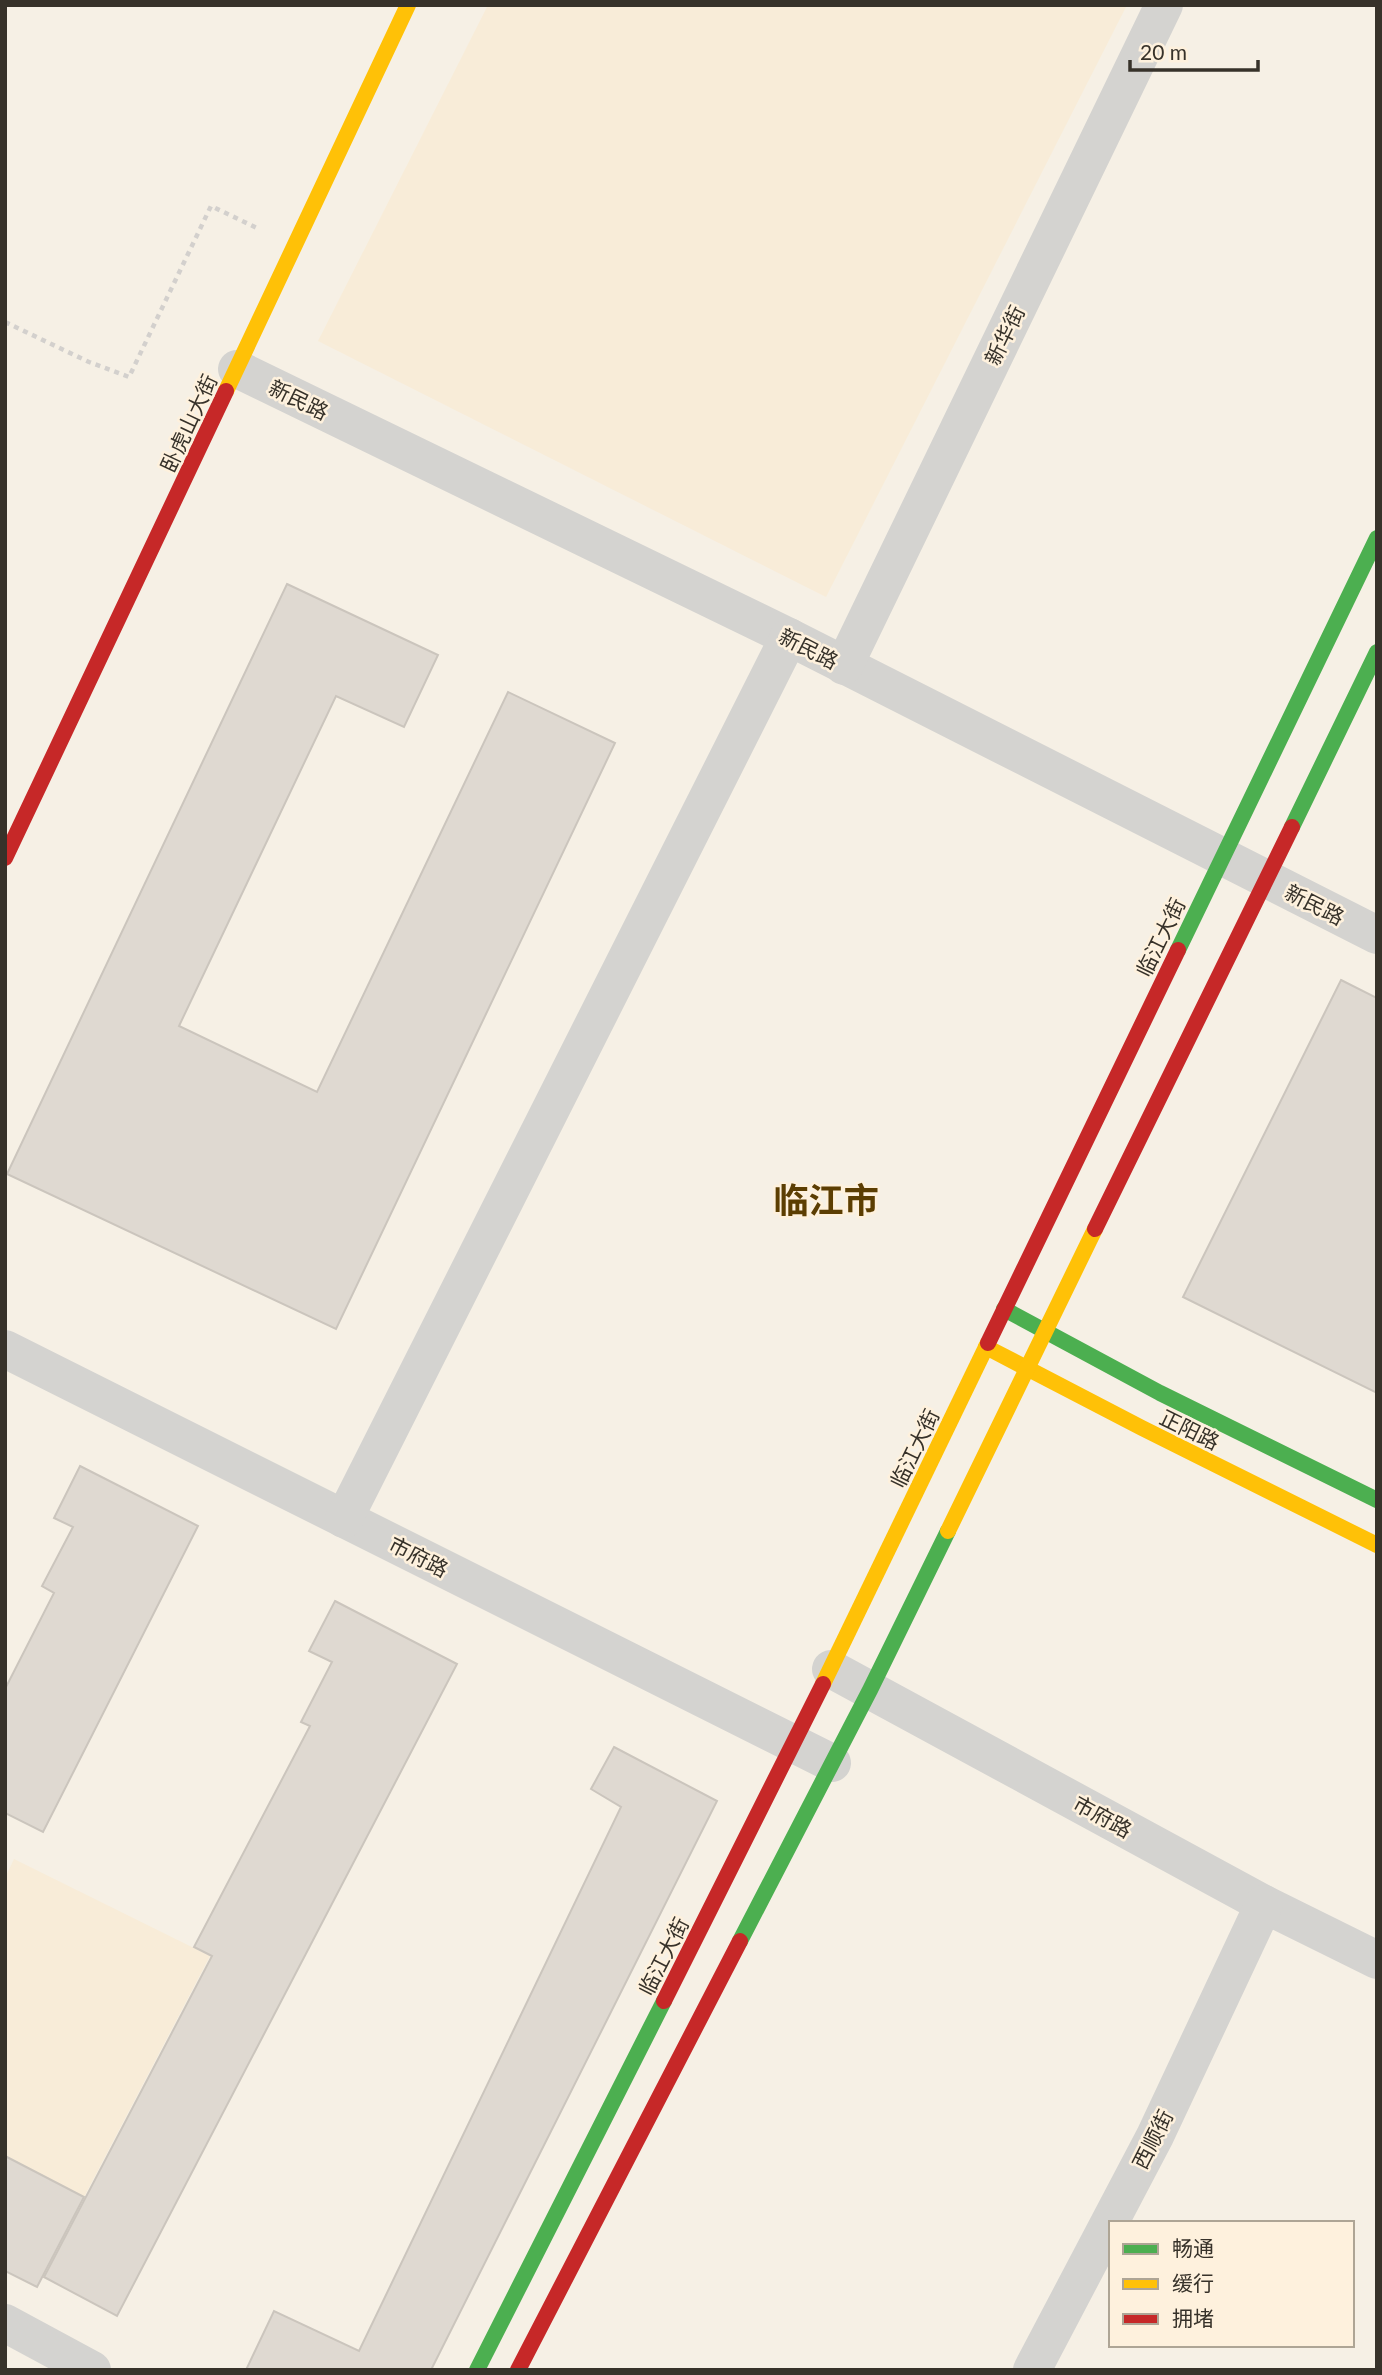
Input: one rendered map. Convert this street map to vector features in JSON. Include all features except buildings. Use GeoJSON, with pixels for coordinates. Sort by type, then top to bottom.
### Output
{"type":"FeatureCollection","features":[{"type":"Feature","properties":{"kind":"main road","name":"卧虎山大街"},"geometry":{"type":"LineString","coordinates":[[5,858],[408,5]]}},
{"type":"Feature","properties":{"kind":"main road","name":"临江大街"},"geometry":{"type":"LineString","coordinates":[[477,2370],[831,1669],[1377,538]]}},
{"type":"Feature","properties":{"kind":"main road"},"geometry":{"type":"LineString","coordinates":[[518,2370],[870,1690],[1377,652]]}},
{"type":"Feature","properties":{"kind":"main road","name":"正阳路"},"geometry":{"type":"LineString","coordinates":[[1004,1310],[1160,1393],[1377,1500]]}},
{"type":"Feature","properties":{"kind":"main road","name":"正阳路"},"geometry":{"type":"LineString","coordinates":[[986,1348],[1377,1545]]}},
{"type":"Feature","properties":{"kind":"street","name":"新华街"},"geometry":{"type":"LineString","coordinates":[[844,666],[1164,5]]}},
{"type":"Feature","properties":{"kind":"street","name":"新民路"},"geometry":{"type":"LineString","coordinates":[[237,369],[789,637],[1377,935]]}},
{"type":"Feature","properties":{"kind":"street"},"geometry":{"type":"LineString","coordinates":[[344,1519],[789,637]]}},
{"type":"Feature","properties":{"kind":"street","name":"市府路"},"geometry":{"type":"LineString","coordinates":[[5,1349],[832,1763]]}},
{"type":"Feature","properties":{"kind":"street","name":"市府路"},"geometry":{"type":"LineString","coordinates":[[831,1669],[1264,1904],[1377,1960]]}},
{"type":"Feature","properties":{"kind":"street","name":"西顺街"},"geometry":{"type":"LineString","coordinates":[[1110,2221],[1155,2136],[1264,1904]]}},
{"type":"Feature","properties":{"kind":"street","name":"西顺街"},"geometry":{"type":"LineString","coordinates":[[1032,2370],[1109,2224]]}},
{"type":"Feature","properties":{"kind":"street"},"geometry":{"type":"LineString","coordinates":[[5,2323],[92,2370]]}},
{"type":"Feature","properties":{"kind":"path"},"geometry":{"type":"LineString","coordinates":[[5,322],[89,362],[129,377],[211,206],[295,246]]}},
{"type":"Feature","properties":{"kind":"shaded area"},"geometry":{"type":"Polygon","coordinates":[[[488,5],[1127,5],[826,597],[318,341],[488,5]]]}},
{"type":"Feature","properties":{"kind":"shaded area"},"geometry":{"type":"Polygon","coordinates":[[[14,1859],[210,1956],[37,2287],[5,2271],[5,1878],[14,1859]]]}},
{"type":"Feature","properties":{"kind":"traffic: fast"},"geometry":{"type":"LineString","coordinates":[[1178,950],[1377,538]]}},
{"type":"Feature","properties":{"kind":"traffic: fast"},"geometry":{"type":"LineString","coordinates":[[1292,827],[1377,652]]}},
{"type":"Feature","properties":{"kind":"traffic: fast"},"geometry":{"type":"LineString","coordinates":[[1004,1309],[1160,1393],[1377,1500]]}},
{"type":"Feature","properties":{"kind":"traffic: fast"},"geometry":{"type":"LineString","coordinates":[[740,1941],[870,1690],[948,1531]]}},
{"type":"Feature","properties":{"kind":"traffic: fast"},"geometry":{"type":"LineString","coordinates":[[477,2370],[664,2001]]}},
{"type":"Feature","properties":{"kind":"traffic: slow"},"geometry":{"type":"LineString","coordinates":[[226,391],[408,5]]}},
{"type":"Feature","properties":{"kind":"traffic: slow"},"geometry":{"type":"LineString","coordinates":[[948,1531],[1095,1229]]}},
{"type":"Feature","properties":{"kind":"traffic: slow"},"geometry":{"type":"LineString","coordinates":[[823,1684],[988,1343]]}},
{"type":"Feature","properties":{"kind":"traffic: slow"},"geometry":{"type":"LineString","coordinates":[[986,1347],[1377,1545]]}},
{"type":"Feature","properties":{"kind":"traffic: jam"},"geometry":{"type":"LineString","coordinates":[[5,858],[226,391]]}},
{"type":"Feature","properties":{"kind":"traffic: jam"},"geometry":{"type":"LineString","coordinates":[[1095,1229],[1292,827]]}},
{"type":"Feature","properties":{"kind":"traffic: jam"},"geometry":{"type":"LineString","coordinates":[[988,1343],[1178,950]]}},
{"type":"Feature","properties":{"kind":"traffic: jam"},"geometry":{"type":"LineString","coordinates":[[664,2001],[823,1684]]}},
{"type":"Feature","properties":{"kind":"traffic: jam"},"geometry":{"type":"LineString","coordinates":[[518,2370],[740,1941]]}},
{"type":"Feature","properties":{"kind":"district","name":"临江市"},"geometry":{"type":"Point","coordinates":[826,1199]}}]}
